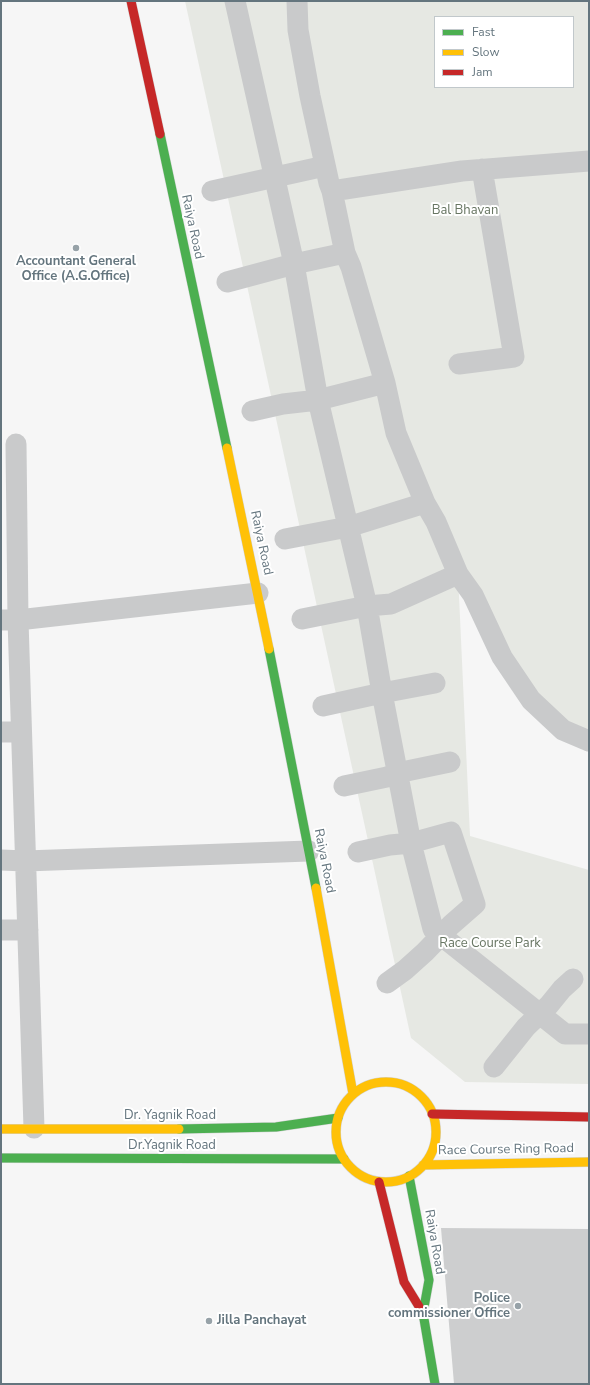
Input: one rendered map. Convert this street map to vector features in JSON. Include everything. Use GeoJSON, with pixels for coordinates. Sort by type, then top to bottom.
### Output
{"type":"FeatureCollection","features":[{"type":"Feature","properties":{"kind":"main road","name":"Raiya Road"},"geometry":{"type":"LineString","coordinates":[[131,1],[258,593],[309,851],[353,1094]]}},
{"type":"Feature","properties":{"kind":"main road"},"geometry":{"type":"LineString","coordinates":[[376,1082],[389,1082],[401,1084],[414,1091],[425,1101],[432,1114],[435,1127],[435,1140],[431,1154],[423,1165],[409,1176],[393,1182],[379,1182],[365,1178],[353,1170],[344,1159],[338,1146],[336,1132],[338,1118],[343,1105],[353,1094],[364,1086],[376,1082]]}},
{"type":"Feature","properties":{"kind":"main road"},"geometry":{"type":"LineString","coordinates":[[432,1114],[589,1117]]}},
{"type":"Feature","properties":{"kind":"main road","name":"Dr. Yagnik Road"},"geometry":{"type":"LineString","coordinates":[[1,1129],[227,1129],[276,1127],[338,1118]]}},
{"type":"Feature","properties":{"kind":"main road","name":"Dr.Yagnik Road"},"geometry":{"type":"LineString","coordinates":[[1,1158],[344,1159]]}},
{"type":"Feature","properties":{"kind":"main road","name":"Race Course Ring Road"},"geometry":{"type":"LineString","coordinates":[[423,1165],[589,1162]]}},
{"type":"Feature","properties":{"kind":"main road","name":"Raiya Road"},"geometry":{"type":"LineString","coordinates":[[409,1176],[429,1280],[423,1313],[435,1384]]}},
{"type":"Feature","properties":{"kind":"main road"},"geometry":{"type":"LineString","coordinates":[[379,1182],[404,1282],[423,1313]]}},
{"type":"Feature","properties":{"kind":"street"},"geometry":{"type":"LineString","coordinates":[[235,1],[294,264],[318,400],[367,606],[411,843],[434,929],[566,1034],[589,1034]]}},
{"type":"Feature","properties":{"kind":"street"},"geometry":{"type":"LineString","coordinates":[[297,1],[298,30],[325,166],[332,191],[345,253],[351,267],[385,383],[396,433],[425,503],[436,522],[458,574],[473,595],[502,657],[531,700],[563,730],[589,741]]}},
{"type":"Feature","properties":{"kind":"street"},"geometry":{"type":"LineString","coordinates":[[332,191],[462,171],[589,161]]}},
{"type":"Feature","properties":{"kind":"street"},"geometry":{"type":"LineString","coordinates":[[212,191],[325,166]]}},
{"type":"Feature","properties":{"kind":"street"},"geometry":{"type":"LineString","coordinates":[[459,364],[514,357],[482,170]]}},
{"type":"Feature","properties":{"kind":"street"},"geometry":{"type":"LineString","coordinates":[[228,282],[294,264],[345,253]]}},
{"type":"Feature","properties":{"kind":"street"},"geometry":{"type":"LineString","coordinates":[[252,411],[283,404],[318,400],[385,383]]}},
{"type":"Feature","properties":{"kind":"street"},"geometry":{"type":"LineString","coordinates":[[16,444],[9,620],[11,732],[25,860],[34,1128]]}},
{"type":"Feature","properties":{"kind":"street"},"geometry":{"type":"LineString","coordinates":[[285,539],[348,527],[425,503]]}},
{"type":"Feature","properties":{"kind":"street"},"geometry":{"type":"LineString","coordinates":[[302,620],[367,606],[391,604],[458,574]]}},
{"type":"Feature","properties":{"kind":"street"},"geometry":{"type":"LineString","coordinates":[[9,620],[258,593]]}},
{"type":"Feature","properties":{"kind":"street"},"geometry":{"type":"LineString","coordinates":[[323,706],[435,683]]}},
{"type":"Feature","properties":{"kind":"street"},"geometry":{"type":"LineString","coordinates":[[344,786],[450,762]]}},
{"type":"Feature","properties":{"kind":"street"},"geometry":{"type":"LineString","coordinates":[[358,852],[390,845],[411,843],[451,832],[463,864],[475,904],[405,970],[386,983]]}},
{"type":"Feature","properties":{"kind":"street"},"geometry":{"type":"LineString","coordinates":[[1,860],[309,851]]}},
{"type":"Feature","properties":{"kind":"street"},"geometry":{"type":"LineString","coordinates":[[1,930],[28,930]]}},
{"type":"Feature","properties":{"kind":"street"},"geometry":{"type":"LineString","coordinates":[[494,1067],[526,1027],[573,979]]}},
{"type":"Feature","properties":{"kind":"green space"},"geometry":{"type":"Polygon","coordinates":[[[185,1],[589,1],[589,737],[563,730],[458,574],[470,836],[589,870],[589,1084],[465,1082],[411,1038],[185,1]]]}},
{"type":"Feature","properties":{"kind":"building","name":"Police commissioner Office"},"geometry":{"type":"Polygon","coordinates":[[[441,1228],[589,1229],[589,1384],[454,1384],[441,1228]]]}},
{"type":"Feature","properties":{"kind":"traffic: fast"},"geometry":{"type":"LineString","coordinates":[[160,134],[227,448]]}},
{"type":"Feature","properties":{"kind":"traffic: fast"},"geometry":{"type":"LineString","coordinates":[[269,649],[316,888]]}},
{"type":"Feature","properties":{"kind":"traffic: fast"},"geometry":{"type":"LineString","coordinates":[[179,1129],[276,1127],[338,1118]]}},
{"type":"Feature","properties":{"kind":"traffic: fast"},"geometry":{"type":"LineString","coordinates":[[1,1158],[344,1159]]}},
{"type":"Feature","properties":{"kind":"traffic: fast"},"geometry":{"type":"LineString","coordinates":[[409,1176],[429,1280],[423,1313],[435,1384]]}},
{"type":"Feature","properties":{"kind":"traffic: slow"},"geometry":{"type":"LineString","coordinates":[[227,448],[269,649]]}},
{"type":"Feature","properties":{"kind":"traffic: slow"},"geometry":{"type":"LineString","coordinates":[[316,888],[353,1094]]}},
{"type":"Feature","properties":{"kind":"traffic: slow"},"geometry":{"type":"LineString","coordinates":[[386,1082],[405,1086],[421,1097],[432,1113],[436,1132],[432,1151],[421,1167],[405,1178],[386,1182],[367,1178],[351,1167],[340,1151],[336,1132],[340,1113],[351,1097],[367,1086],[386,1082]]}},
{"type":"Feature","properties":{"kind":"traffic: slow"},"geometry":{"type":"LineString","coordinates":[[1,1129],[179,1129]]}},
{"type":"Feature","properties":{"kind":"traffic: slow"},"geometry":{"type":"LineString","coordinates":[[423,1165],[589,1162]]}},
{"type":"Feature","properties":{"kind":"traffic: jam"},"geometry":{"type":"LineString","coordinates":[[131,1],[160,134]]}},
{"type":"Feature","properties":{"kind":"traffic: jam"},"geometry":{"type":"LineString","coordinates":[[432,1114],[589,1117]]}},
{"type":"Feature","properties":{"kind":"traffic: jam"},"geometry":{"type":"LineString","coordinates":[[379,1182],[404,1282],[423,1313]]}},
{"type":"Feature","properties":{"kind":"place","name":"Accountant General Office (A.G.Office)"},"geometry":{"type":"Point","coordinates":[76,248]}},
{"type":"Feature","properties":{"kind":"place","name":"Police commissioner Office"},"geometry":{"type":"Point","coordinates":[518,1306]}},
{"type":"Feature","properties":{"kind":"place","name":"Jilla Panchayat"},"geometry":{"type":"Point","coordinates":[209,1321]}},
{"type":"Feature","properties":{"kind":"park label","name":"Bal Bhavan"},"geometry":{"type":"Point","coordinates":[465,211]}},
{"type":"Feature","properties":{"kind":"park label","name":"Race Course Park"},"geometry":{"type":"Point","coordinates":[490,944]}}]}
